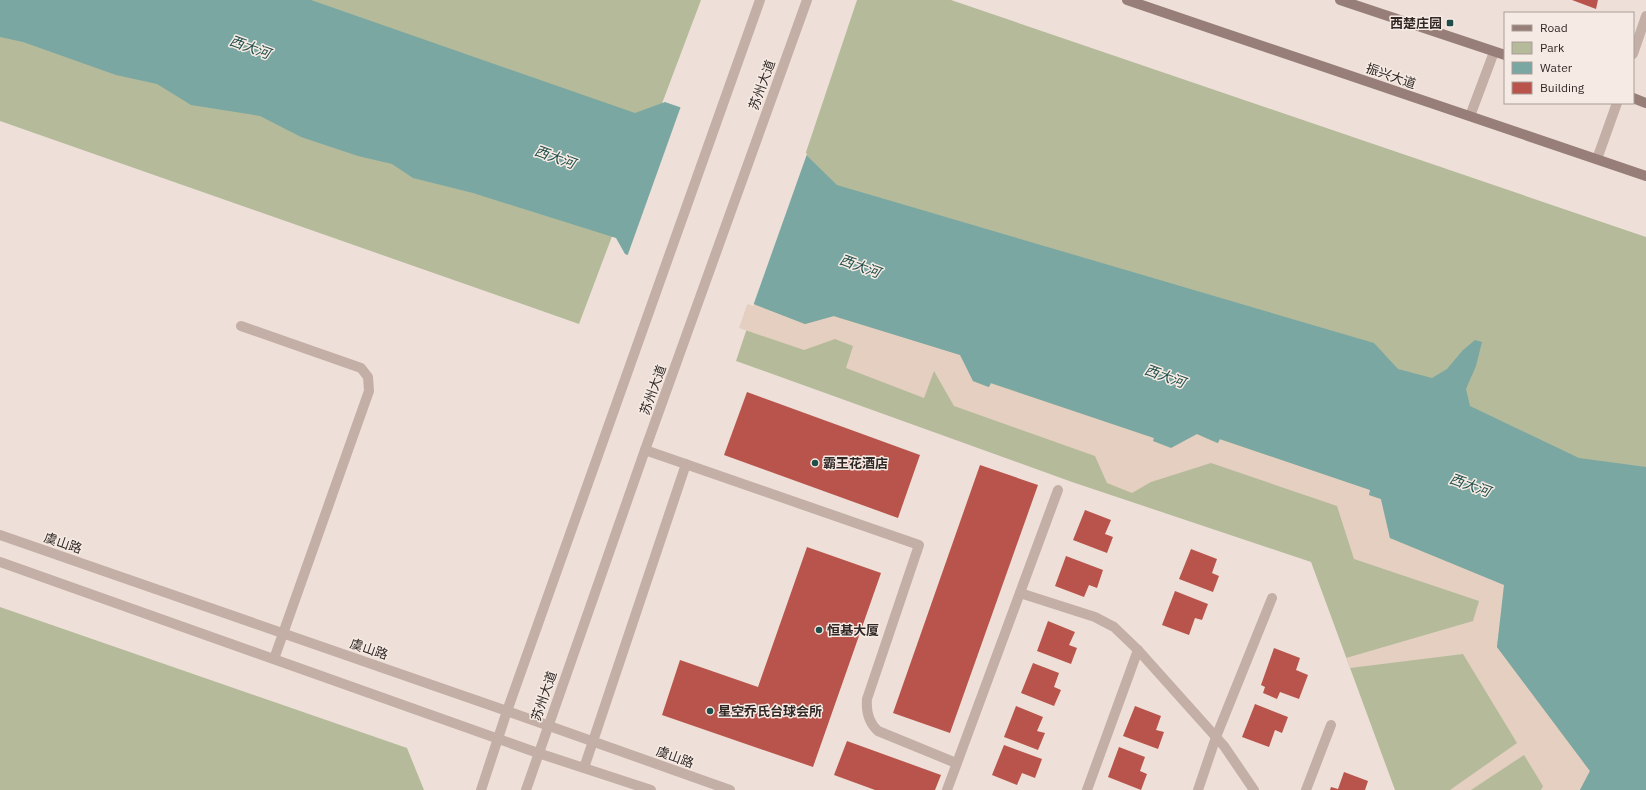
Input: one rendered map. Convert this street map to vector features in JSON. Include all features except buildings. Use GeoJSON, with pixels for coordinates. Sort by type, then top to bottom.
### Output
{"type":"FeatureCollection","features":[{"type":"Feature","properties":{"kind":"main road","name":"振兴大道"},"geometry":{"type":"LineString","coordinates":[[1127,0],[1646,176]]}},
{"type":"Feature","properties":{"kind":"main road"},"geometry":{"type":"LineString","coordinates":[[1340,0],[1504,55]]}},
{"type":"Feature","properties":{"kind":"main road"},"geometry":{"type":"LineString","coordinates":[[1634,98],[1646,103]]}},
{"type":"Feature","properties":{"kind":"street"},"geometry":{"type":"LineString","coordinates":[[481,790],[507,710],[648,310],[760,0]]}},
{"type":"Feature","properties":{"kind":"street","name":"苏州大道"},"geometry":{"type":"LineString","coordinates":[[526,790],[645,450],[807,0]]}},
{"type":"Feature","properties":{"kind":"street"},"geometry":{"type":"LineString","coordinates":[[1634,51],[1646,16]]}},
{"type":"Feature","properties":{"kind":"street"},"geometry":{"type":"LineString","coordinates":[[1470,116],[1494,52]]}},
{"type":"Feature","properties":{"kind":"street"},"geometry":{"type":"LineString","coordinates":[[1597,159],[1617,104]]}},
{"type":"Feature","properties":{"kind":"street"},"geometry":{"type":"LineString","coordinates":[[241,326],[361,368],[368,377],[369,390],[274,659]]}},
{"type":"Feature","properties":{"kind":"street"},"geometry":{"type":"LineString","coordinates":[[645,450],[919,545],[867,699],[866,708],[872,725],[878,730],[956,763]]}},
{"type":"Feature","properties":{"kind":"street"},"geometry":{"type":"LineString","coordinates":[[584,768],[686,464]]}},
{"type":"Feature","properties":{"kind":"street"},"geometry":{"type":"LineString","coordinates":[[947,790],[1058,490]]}},
{"type":"Feature","properties":{"kind":"street","name":"虞山路"},"geometry":{"type":"LineString","coordinates":[[0,534],[507,710],[730,790]]}},
{"type":"Feature","properties":{"kind":"street"},"geometry":{"type":"LineString","coordinates":[[0,562],[538,753],[651,790]]}},
{"type":"Feature","properties":{"kind":"street"},"geometry":{"type":"LineString","coordinates":[[1020,593],[1096,617],[1114,627],[1138,650],[1224,746],[1254,790]]}},
{"type":"Feature","properties":{"kind":"street"},"geometry":{"type":"LineString","coordinates":[[1198,790],[1216,737],[1272,598]]}},
{"type":"Feature","properties":{"kind":"street"},"geometry":{"type":"LineString","coordinates":[[1087,790],[1138,650]]}},
{"type":"Feature","properties":{"kind":"street"},"geometry":{"type":"LineString","coordinates":[[1306,790],[1331,725]]}},
{"type":"Feature","properties":{"kind":"green space"},"geometry":{"type":"Polygon","coordinates":[[[0,0],[701,0],[579,324],[0,121],[0,0]]]}},
{"type":"Feature","properties":{"kind":"green space"},"geometry":{"type":"Polygon","coordinates":[[[857,0],[951,0],[1646,237],[1646,790],[1395,790],[1311,562],[1072,482],[736,361],[857,0]]]}},
{"type":"Feature","properties":{"kind":"green space"},"geometry":{"type":"Polygon","coordinates":[[[0,607],[407,748],[424,790],[0,790],[0,607]]]}},
{"type":"Feature","properties":{"kind":"shaded area"},"geometry":{"type":"Polygon","coordinates":[[[748,302],[805,324],[833,316],[961,355],[973,381],[988,387],[990,383],[1154,438],[1153,441],[1197,434],[1217,443],[1219,439],[1371,490],[1369,495],[1381,499],[1390,538],[1505,585],[1497,647],[1590,771],[1580,790],[1541,790],[1543,786],[1524,755],[1471,790],[1450,790],[1517,743],[1463,654],[1350,668],[1346,658],[1473,621],[1479,601],[1354,559],[1337,506],[1211,463],[1151,482],[1132,493],[1107,483],[1095,456],[954,406],[934,371],[924,398],[846,368],[853,346],[835,339],[804,350],[739,328],[748,302]]]}},
{"type":"Feature","properties":{"kind":"water","name":"西大河"},"geometry":{"type":"Polygon","coordinates":[[[0,0],[311,0],[635,113],[665,102],[800,149],[837,185],[1374,343],[1398,369],[1432,378],[1447,369],[1463,350],[1475,340],[1482,342],[1476,366],[1466,389],[1470,406],[1579,458],[1646,467],[1646,790],[1580,790],[1590,771],[1497,647],[1504,585],[1390,538],[1381,499],[1369,495],[1370,490],[1220,439],[1218,443],[1197,434],[1171,448],[1153,441],[1154,438],[991,383],[989,387],[973,381],[960,355],[834,316],[805,324],[625,254],[616,238],[473,193],[413,178],[392,164],[358,156],[301,137],[260,116],[191,105],[157,84],[116,75],[23,42],[0,37],[0,0]]]}},
{"type":"Feature","properties":{"kind":"pier"},"geometry":{"type":"Polygon","coordinates":[[[681,106],[800,147],[807,154],[753,306],[627,257],[681,106]]]}},
{"type":"Feature","properties":{"kind":"place","name":"西楚庄园"},"geometry":{"type":"Point","coordinates":[1450,23]}},
{"type":"Feature","properties":{"kind":"place","name":"霸王花酒店"},"geometry":{"type":"Point","coordinates":[815,463]}},
{"type":"Feature","properties":{"kind":"place","name":"恒基大厦"},"geometry":{"type":"Point","coordinates":[819,630]}},
{"type":"Feature","properties":{"kind":"place","name":"星空乔氏台球会所"},"geometry":{"type":"Point","coordinates":[710,711]}}]}
